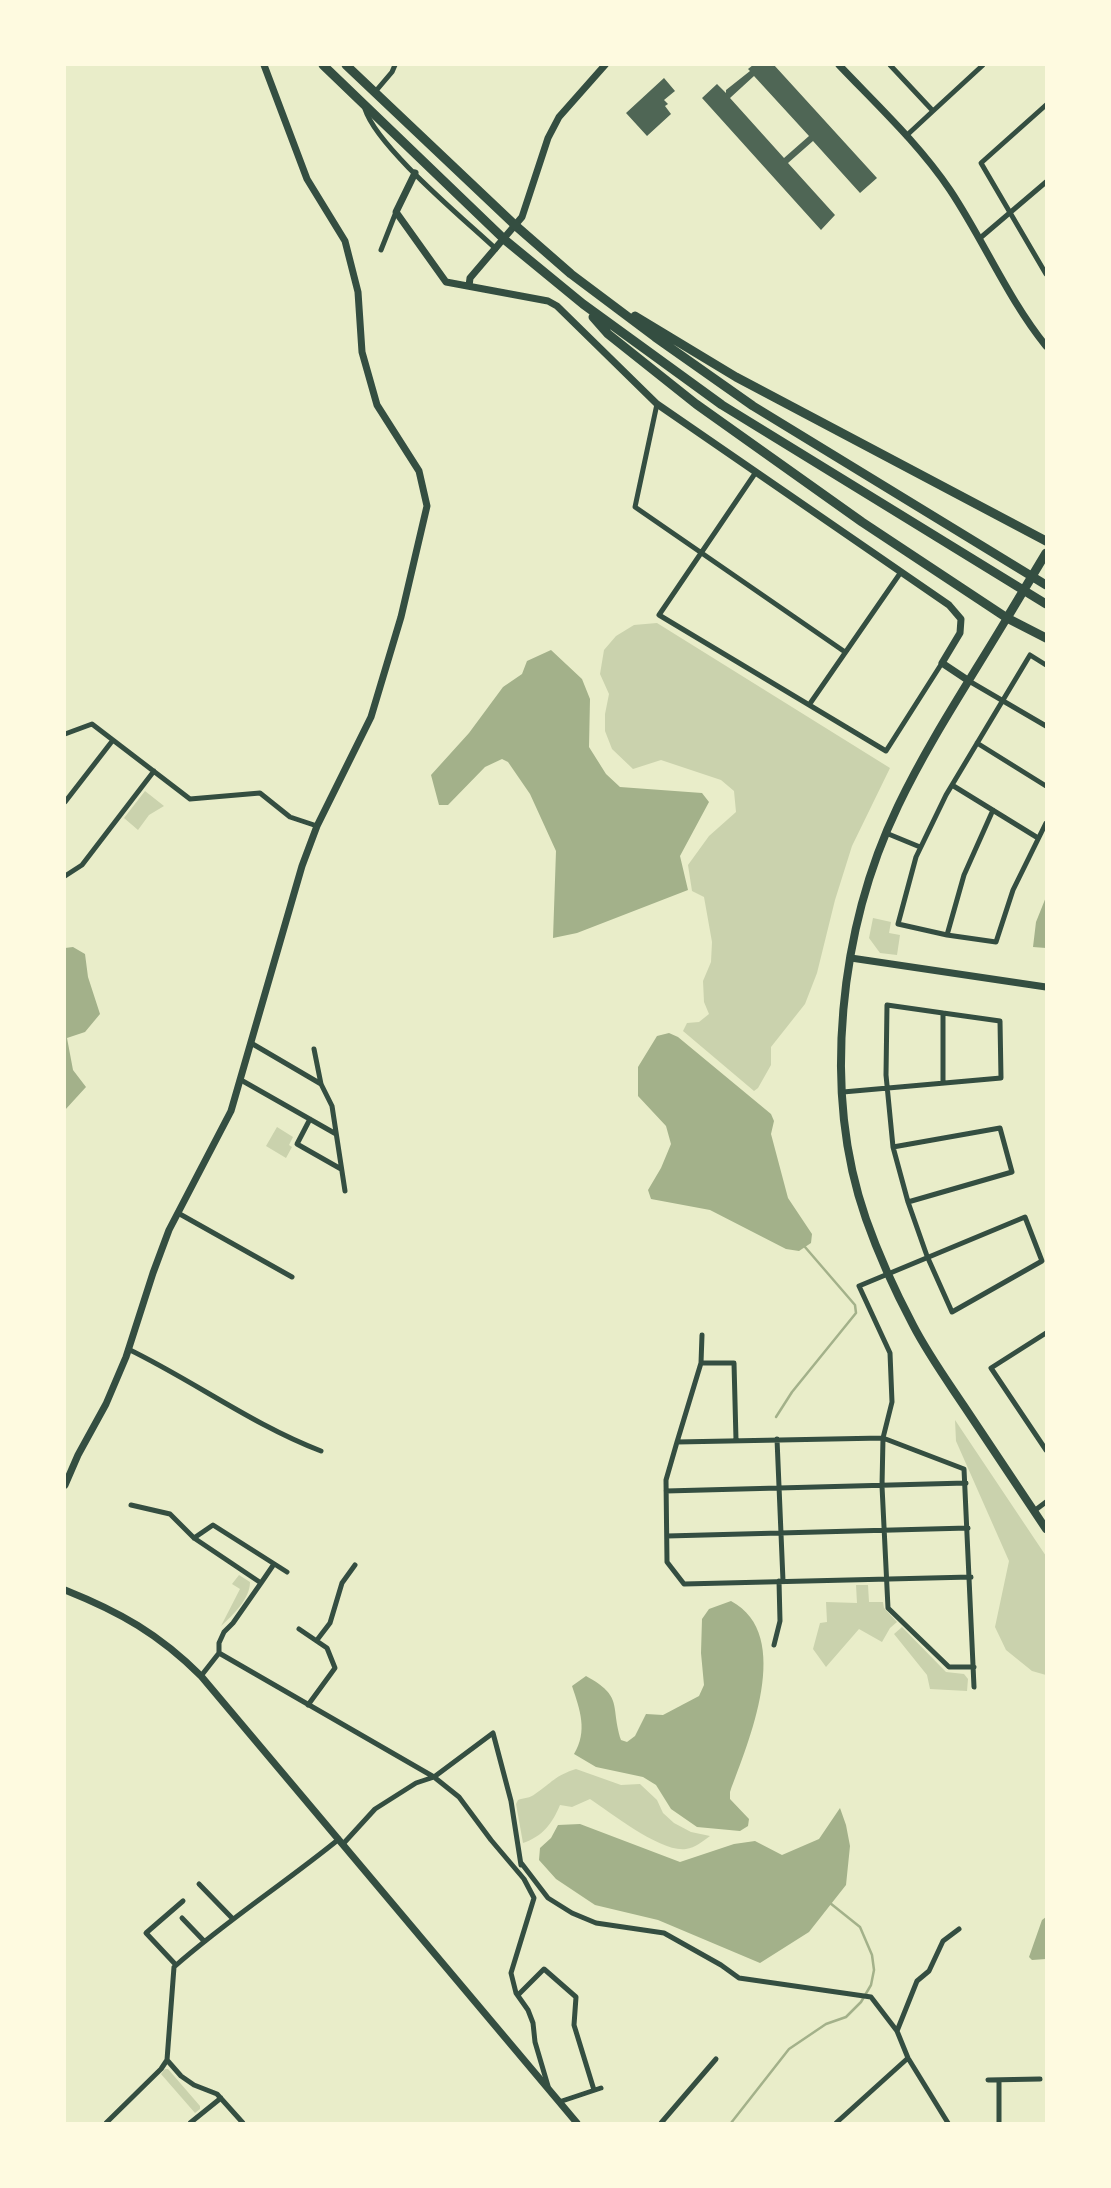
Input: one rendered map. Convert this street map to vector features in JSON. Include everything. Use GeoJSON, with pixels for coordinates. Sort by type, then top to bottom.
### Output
{"type":"FeatureCollection","features":[{"type":"Feature","properties":{"kind":"main road"},"geometry":{"type":"LineString","coordinates":[[323,65],[505,240],[583,304],[722,405],[1043,602]]}},
{"type":"Feature","properties":{"kind":"main road"},"geometry":{"type":"LineString","coordinates":[[346,65],[516,226],[571,274],[654,337],[753,406],[1046,585]]}},
{"type":"Feature","properties":{"kind":"main road"},"geometry":{"type":"LineString","coordinates":[[598,293],[736,377],[1046,541]]}},
{"type":"Feature","properties":{"kind":"main road"},"geometry":{"type":"LineString","coordinates":[[583,304],[608,334],[696,404],[862,522],[1007,618],[1046,638]]}},
{"type":"Feature","properties":{"kind":"main road"},"geometry":{"type":"LineString","coordinates":[[1046,553],[919,764],[886,833],[861,908],[851,958],[843,1028],[843,1092],[849,1149],[865,1217],[887,1274],[930,1354],[1046,1529]]}},
{"type":"Feature","properties":{"kind":"street"},"geometry":{"type":"LineString","coordinates":[[65,1485],[106,1404],[128,1349],[153,1273],[178,1213],[230,1111],[302,866],[317,826],[371,717],[401,617],[427,506],[418,471],[377,405],[362,352],[358,292],[345,241],[307,179],[264,65]]}},
{"type":"Feature","properties":{"kind":"street"},"geometry":{"type":"LineString","coordinates":[[375,92],[395,65]]}},
{"type":"Feature","properties":{"kind":"street"},"geometry":{"type":"LineString","coordinates":[[469,286],[470,278],[522,217],[548,138],[559,117],[604,65]]}},
{"type":"Feature","properties":{"kind":"street"},"geometry":{"type":"LineString","coordinates":[[839,65],[941,177],[1046,346]]}},
{"type":"Feature","properties":{"kind":"street"},"geometry":{"type":"LineString","coordinates":[[890,65],[933,111]]}},
{"type":"Feature","properties":{"kind":"street"},"geometry":{"type":"LineString","coordinates":[[895,71],[902,65]]}},
{"type":"Feature","properties":{"kind":"street"},"geometry":{"type":"LineString","coordinates":[[906,136],[983,65]]}},
{"type":"Feature","properties":{"kind":"street"},"geometry":{"type":"LineString","coordinates":[[364,105],[368,117],[392,149],[496,249]]}},
{"type":"Feature","properties":{"kind":"street"},"geometry":{"type":"LineString","coordinates":[[1046,105],[981,163],[1010,213],[1044,261],[1046,274]]}},
{"type":"Feature","properties":{"kind":"street"},"geometry":{"type":"LineString","coordinates":[[380,250],[415,173]]}},
{"type":"Feature","properties":{"kind":"street"},"geometry":{"type":"LineString","coordinates":[[979,239],[1046,182]]}},
{"type":"Feature","properties":{"kind":"street"},"geometry":{"type":"LineString","coordinates":[[396,212],[446,282],[548,301],[557,306],[657,404],[756,472],[949,605],[961,619],[960,633],[886,751],[659,615],[756,472]]}},
{"type":"Feature","properties":{"kind":"street"},"geometry":{"type":"LineString","coordinates":[[657,404],[635,507],[845,652]]}},
{"type":"Feature","properties":{"kind":"street"},"geometry":{"type":"LineString","coordinates":[[809,705],[901,572]]}},
{"type":"Feature","properties":{"kind":"street"},"geometry":{"type":"LineString","coordinates":[[1046,665],[1030,655],[952,785],[920,847],[898,924],[996,942],[1013,890],[1046,823]]}},
{"type":"Feature","properties":{"kind":"street"},"geometry":{"type":"LineString","coordinates":[[942,663],[1046,726]]}},
{"type":"Feature","properties":{"kind":"street"},"geometry":{"type":"LineString","coordinates":[[65,734],[92,724],[190,799],[260,793],[290,817],[317,826]]}},
{"type":"Feature","properties":{"kind":"street"},"geometry":{"type":"LineString","coordinates":[[65,802],[113,740]]}},
{"type":"Feature","properties":{"kind":"street"},"geometry":{"type":"LineString","coordinates":[[977,743],[1046,786]]}},
{"type":"Feature","properties":{"kind":"street"},"geometry":{"type":"LineString","coordinates":[[65,876],[82,865],[154,771]]}},
{"type":"Feature","properties":{"kind":"street"},"geometry":{"type":"LineString","coordinates":[[952,785],[1038,838]]}},
{"type":"Feature","properties":{"kind":"street"},"geometry":{"type":"LineString","coordinates":[[947,935],[964,875],[993,810]]}},
{"type":"Feature","properties":{"kind":"street"},"geometry":{"type":"LineString","coordinates":[[886,833],[920,847]]}},
{"type":"Feature","properties":{"kind":"street"},"geometry":{"type":"LineString","coordinates":[[851,958],[1046,987]]}},
{"type":"Feature","properties":{"kind":"street"},"geometry":{"type":"LineString","coordinates":[[843,1092],[887,1089],[943,1083],[1000,1079],[1000,1021],[887,1005],[885,1042],[887,1089],[893,1147],[926,1256],[952,1312],[1042,1261],[1025,1217],[926,1256],[859,1286],[890,1353],[892,1402],[883,1438],[882,1486],[888,1608],[949,1667],[974,1667]]}},
{"type":"Feature","properties":{"kind":"street"},"geometry":{"type":"LineString","coordinates":[[943,1013],[943,1083]]}},
{"type":"Feature","properties":{"kind":"street"},"geometry":{"type":"LineString","coordinates":[[251,1043],[321,1084]]}},
{"type":"Feature","properties":{"kind":"street"},"geometry":{"type":"LineString","coordinates":[[314,1049],[321,1084],[332,1107],[345,1191]]}},
{"type":"Feature","properties":{"kind":"street"},"geometry":{"type":"LineString","coordinates":[[241,1080],[335,1134]]}},
{"type":"Feature","properties":{"kind":"street"},"geometry":{"type":"LineString","coordinates":[[310,1119],[297,1144],[341,1169]]}},
{"type":"Feature","properties":{"kind":"street"},"geometry":{"type":"LineString","coordinates":[[893,1147],[1000,1128],[1012,1171],[908,1202]]}},
{"type":"Feature","properties":{"kind":"street"},"geometry":{"type":"LineString","coordinates":[[178,1213],[292,1277]]}},
{"type":"Feature","properties":{"kind":"street"},"geometry":{"type":"LineString","coordinates":[[1046,1333],[991,1368],[1046,1450]]}},
{"type":"Feature","properties":{"kind":"street"},"geometry":{"type":"LineString","coordinates":[[702,1335],[701,1363],[666,1480],[667,1562],[684,1584],[971,1577]]}},
{"type":"Feature","properties":{"kind":"street"},"geometry":{"type":"LineString","coordinates":[[128,1349],[286,1437],[321,1451]]}},
{"type":"Feature","properties":{"kind":"street"},"geometry":{"type":"LineString","coordinates":[[701,1363],[734,1363],[736,1440]]}},
{"type":"Feature","properties":{"kind":"street"},"geometry":{"type":"LineString","coordinates":[[677,1442],[883,1438],[964,1469],[974,1687]]}},
{"type":"Feature","properties":{"kind":"street"},"geometry":{"type":"LineString","coordinates":[[774,1645],[780,1621],[782,1533],[777,1439]]}},
{"type":"Feature","properties":{"kind":"street"},"geometry":{"type":"LineString","coordinates":[[666,1491],[966,1483]]}},
{"type":"Feature","properties":{"kind":"street"},"geometry":{"type":"LineString","coordinates":[[1034,1511],[1046,1502]]}},
{"type":"Feature","properties":{"kind":"street"},"geometry":{"type":"LineString","coordinates":[[131,1505],[170,1514],[194,1538],[261,1583]]}},
{"type":"Feature","properties":{"kind":"street"},"geometry":{"type":"LineString","coordinates":[[194,1538],[213,1525],[287,1572]]}},
{"type":"Feature","properties":{"kind":"street"},"geometry":{"type":"LineString","coordinates":[[667,1536],[968,1528]]}},
{"type":"Feature","properties":{"kind":"street"},"geometry":{"type":"LineString","coordinates":[[201,1676],[219,1653],[219,1643],[224,1632],[274,1564]]}},
{"type":"Feature","properties":{"kind":"street"},"geometry":{"type":"LineString","coordinates":[[317,1640],[330,1623],[342,1583],[355,1565]]}},
{"type":"Feature","properties":{"kind":"street"},"geometry":{"type":"LineString","coordinates":[[65,1590],[108,1607],[135,1623],[180,1655],[201,1676],[576,2123]]}},
{"type":"Feature","properties":{"kind":"street"},"geometry":{"type":"LineString","coordinates":[[299,1629],[327,1648],[335,1668],[308,1706]]}},
{"type":"Feature","properties":{"kind":"street"},"geometry":{"type":"LineString","coordinates":[[219,1653],[434,1777],[459,1797],[517,1869],[534,1898],[511,1973],[518,1995],[533,2023],[535,2042],[549,2091]]}},
{"type":"Feature","properties":{"kind":"street"},"geometry":{"type":"LineString","coordinates":[[106,2123],[167,2060],[174,1967],[232,1918],[341,1842],[375,1809],[416,1783],[434,1777],[493,1733],[511,1801],[522,1864],[548,1898],[572,1913],[596,1923],[664,1933],[739,1978],[871,1997],[897,2031],[908,2058],[948,2123]]}},
{"type":"Feature","properties":{"kind":"street"},"geometry":{"type":"LineString","coordinates":[[517,1869],[522,1864]]}},
{"type":"Feature","properties":{"kind":"street"},"geometry":{"type":"LineString","coordinates":[[199,1884],[232,1918]]}},
{"type":"Feature","properties":{"kind":"street"},"geometry":{"type":"LineString","coordinates":[[176,1965],[146,1933],[183,1901]]}},
{"type":"Feature","properties":{"kind":"street"},"geometry":{"type":"LineString","coordinates":[[182,1917],[204,1941]]}},
{"type":"Feature","properties":{"kind":"street"},"geometry":{"type":"LineString","coordinates":[[897,2031],[917,1981],[929,1970],[943,1941],[959,1929]]}},
{"type":"Feature","properties":{"kind":"street"},"geometry":{"type":"LineString","coordinates":[[518,1995],[544,1969],[576,1997],[574,2025],[594,2090]]}},
{"type":"Feature","properties":{"kind":"street"},"geometry":{"type":"LineString","coordinates":[[836,2123],[908,2058]]}},
{"type":"Feature","properties":{"kind":"street"},"geometry":{"type":"LineString","coordinates":[[661,2123],[716,2059]]}},
{"type":"Feature","properties":{"kind":"street"},"geometry":{"type":"LineString","coordinates":[[167,2060],[181,2076],[194,2085],[217,2094],[243,2123]]}},
{"type":"Feature","properties":{"kind":"street"},"geometry":{"type":"LineString","coordinates":[[988,2080],[1040,2079]]}},
{"type":"Feature","properties":{"kind":"street"},"geometry":{"type":"LineString","coordinates":[[999,2080],[999,2123]]}},
{"type":"Feature","properties":{"kind":"street"},"geometry":{"type":"LineString","coordinates":[[559,2102],[601,2088]]}},
{"type":"Feature","properties":{"kind":"street"},"geometry":{"type":"LineString","coordinates":[[190,2123],[221,2098]]}},
{"type":"Feature","properties":{"kind":"shaded area"},"geometry":{"type":"Polygon","coordinates":[[[657,623],[890,768],[852,846],[817,973],[805,1004],[771,1047],[771,1065],[754,1091],[683,1031],[687,1023],[699,1022],[709,1014],[704,1002],[703,981],[711,962],[712,942],[704,897],[692,891],[688,865],[709,836],[736,812],[734,791],[721,780],[661,760],[633,769],[612,749],[605,731],[609,694],[600,674],[604,650],[616,636],[634,625],[657,623]]]}},
{"type":"Feature","properties":{"kind":"shaded area"},"geometry":{"type":"Polygon","coordinates":[[[551,650],[582,679],[590,699],[589,747],[606,774],[620,787],[702,793],[709,802],[680,856],[688,890],[577,933],[553,938],[556,851],[530,794],[508,762],[502,759],[485,767],[448,805],[439,805],[431,775],[469,733],[503,687],[522,674],[527,661],[551,650]]]}},
{"type":"Feature","properties":{"kind":"shaded area"},"geometry":{"type":"Polygon","coordinates":[[[145,791],[164,806],[149,815],[138,830],[124,818],[145,791]]]}},
{"type":"Feature","properties":{"kind":"shaded area"},"geometry":{"type":"Polygon","coordinates":[[[1046,897],[1046,948],[1033,947],[1036,922],[1046,897]]]}},
{"type":"Feature","properties":{"kind":"shaded area"},"geometry":{"type":"Polygon","coordinates":[[[873,918],[891,922],[889,933],[900,935],[897,955],[880,953],[869,938],[873,918]]]}},
{"type":"Feature","properties":{"kind":"shaded area"},"geometry":{"type":"Polygon","coordinates":[[[73,947],[85,954],[88,977],[100,1014],[85,1032],[67,1038],[73,1070],[86,1087],[65,1110],[65,948],[73,947]]]}},
{"type":"Feature","properties":{"kind":"shaded area"},"geometry":{"type":"Polygon","coordinates":[[[669,1033],[678,1037],[771,1114],[774,1121],[771,1134],[788,1198],[812,1234],[811,1243],[799,1251],[786,1249],[710,1210],[651,1199],[648,1190],[671,1144],[666,1126],[638,1096],[638,1067],[657,1036],[669,1033]]]}},
{"type":"Feature","properties":{"kind":"shaded area"},"geometry":{"type":"Polygon","coordinates":[[[277,1127],[293,1137],[289,1145],[292,1147],[286,1158],[266,1146],[277,1127]]]}},
{"type":"Feature","properties":{"kind":"shaded area"},"geometry":{"type":"Polygon","coordinates":[[[955,1420],[1046,1556],[1046,1675],[1032,1671],[1006,1650],[995,1627],[1009,1561],[956,1441],[955,1420]]]}},
{"type":"Feature","properties":{"kind":"shaded area"},"geometry":{"type":"Polygon","coordinates":[[[239,1575],[250,1582],[247,1594],[240,1606],[221,1626],[240,1589],[232,1584],[239,1575]]]}},
{"type":"Feature","properties":{"kind":"shaded area"},"geometry":{"type":"Polygon","coordinates":[[[856,1585],[868,1585],[869,1602],[883,1602],[884,1608],[897,1622],[882,1642],[859,1629],[826,1667],[813,1649],[820,1623],[827,1622],[826,1602],[857,1603],[856,1585]]]}},
{"type":"Feature","properties":{"kind":"shaded area"},"geometry":{"type":"Polygon","coordinates":[[[731,1601],[750,1617],[760,1638],[764,1663],[755,1719],[730,1792],[730,1799],[749,1819],[748,1826],[740,1831],[697,1827],[671,1809],[656,1785],[643,1777],[596,1767],[574,1754],[582,1729],[572,1686],[586,1676],[606,1690],[614,1703],[621,1740],[627,1742],[635,1736],[646,1714],[663,1715],[699,1696],[704,1685],[702,1619],[709,1609],[731,1601]]]}},
{"type":"Feature","properties":{"kind":"shaded area"},"geometry":{"type":"Polygon","coordinates":[[[902,1627],[946,1672],[964,1674],[968,1679],[967,1691],[930,1689],[927,1675],[894,1634],[902,1627]]]}},
{"type":"Feature","properties":{"kind":"shaded area"},"geometry":{"type":"Polygon","coordinates":[[[576,1769],[621,1785],[640,1784],[657,1800],[663,1813],[674,1823],[691,1832],[710,1836],[693,1847],[676,1849],[637,1831],[590,1799],[572,1807],[560,1805],[546,1828],[523,1843],[516,1804],[518,1800],[533,1795],[558,1777],[576,1769]]]}},
{"type":"Feature","properties":{"kind":"shaded area"},"geometry":{"type":"Polygon","coordinates":[[[840,1808],[850,1846],[846,1885],[809,1932],[760,1963],[658,1920],[595,1905],[556,1879],[539,1860],[540,1848],[551,1838],[558,1825],[580,1824],[680,1862],[734,1844],[755,1841],[782,1855],[819,1839],[840,1808]]]}},
{"type":"Feature","properties":{"kind":"shaded area"},"geometry":{"type":"Polygon","coordinates":[[[1046,1917],[1046,1959],[1032,1960],[1029,1957],[1042,1920],[1046,1917]]]}},
{"type":"Feature","properties":{"kind":"shaded area"},"geometry":{"type":"Polygon","coordinates":[[[168,2069],[200,2106],[195,2113],[161,2074],[168,2069]]]}},
{"type":"Feature","properties":{"kind":"building"},"geometry":{"type":"Polygon","coordinates":[[[753,65],[774,65],[877,178],[860,193],[813,141],[788,163],[835,215],[821,230],[702,98],[717,84],[726,93],[726,90],[750,71],[748,69],[753,65]],[[754,76],[730,98],[784,158],[809,136],[754,76]]]}},
{"type":"Feature","properties":{"kind":"building"},"geometry":{"type":"Polygon","coordinates":[[[664,78],[675,91],[664,100],[671,114],[647,136],[626,113],[664,78]]]}},
{"type":"Feature","properties":{"kind":"waterway"},"geometry":{"type":"LineString","coordinates":[[776,1417],[792,1392],[856,1313],[855,1305],[805,1247]]}},
{"type":"Feature","properties":{"kind":"waterway"},"geometry":{"type":"LineString","coordinates":[[731,2123],[789,2049],[826,2024],[846,2017],[861,2002],[871,1985],[874,1970],[872,1955],[860,1927],[830,1903]]}}]}
